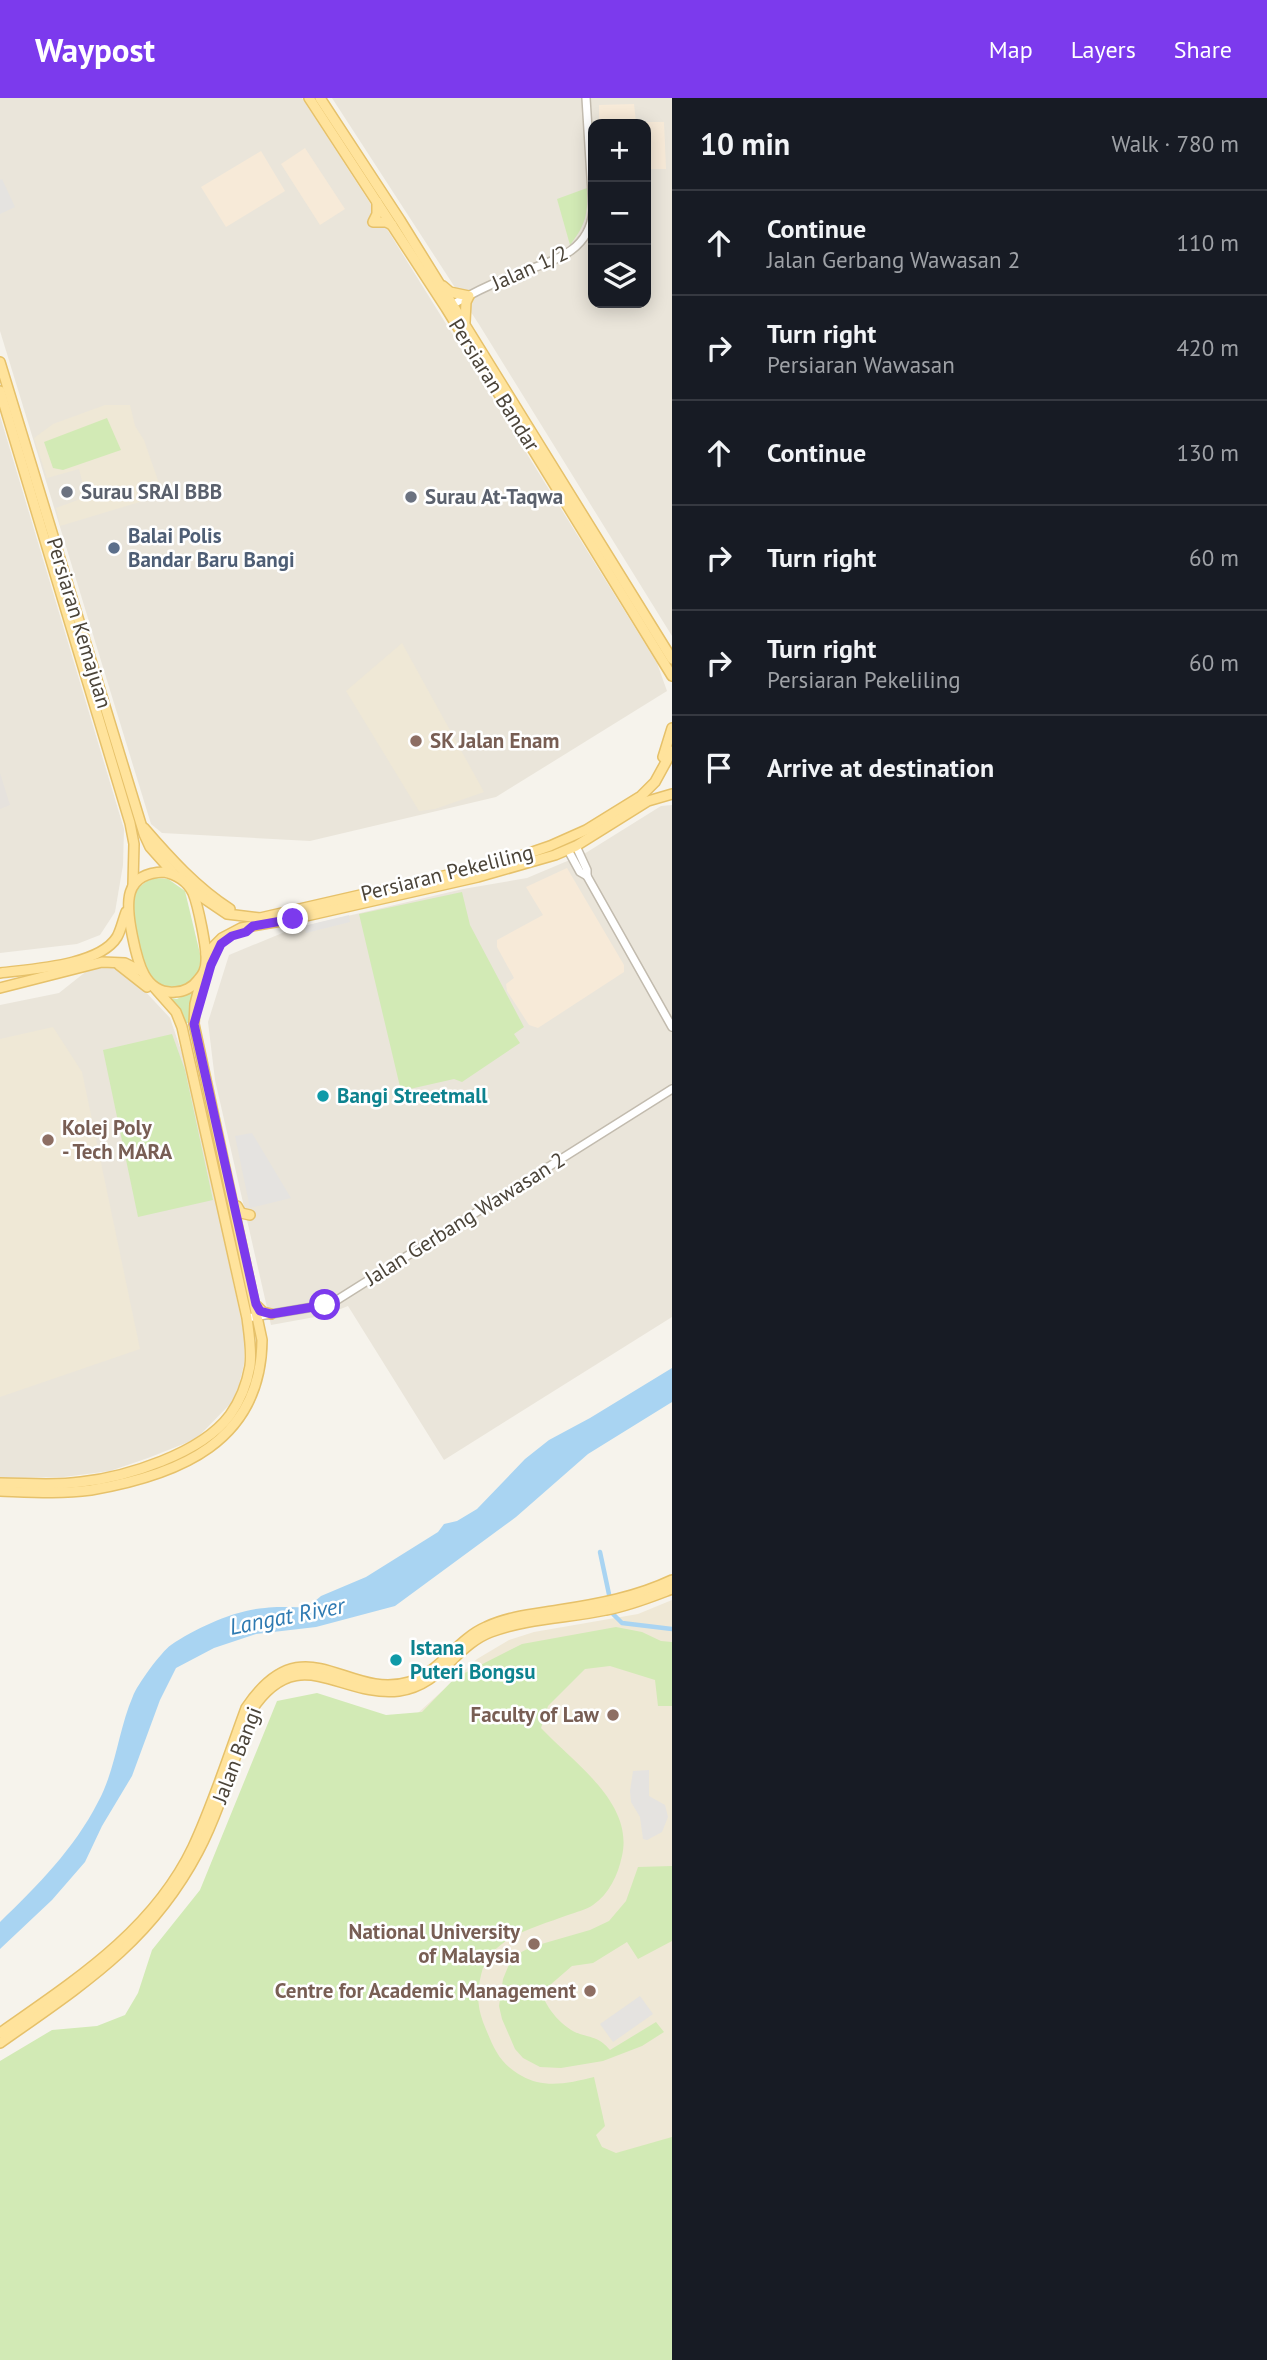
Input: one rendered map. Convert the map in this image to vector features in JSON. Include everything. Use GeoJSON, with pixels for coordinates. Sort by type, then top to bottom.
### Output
{"type":"FeatureCollection","features":[{"type":"Feature","properties":{"kind":"main road","name":"Persiaran Bandar"},"geometry":{"type":"LineString","coordinates":[[309,98],[439,284],[449,306],[464,324],[670,660],[672,676]]}},
{"type":"Feature","properties":{"kind":"main road","name":"Persiaran Bandar"},"geometry":{"type":"LineString","coordinates":[[320,98],[379,196],[388,206],[386,214],[397,223],[670,660]]}},
{"type":"Feature","properties":{"kind":"main road"},"geometry":{"type":"LineString","coordinates":[[379,196],[373,222],[397,223]]}},
{"type":"Feature","properties":{"kind":"main road"},"geometry":{"type":"LineString","coordinates":[[439,284],[450,292],[469,296],[464,324]]}},
{"type":"Feature","properties":{"kind":"main road","name":"Persiaran Kemajuan"},"geometry":{"type":"LineString","coordinates":[[0,362],[3,391],[12,428],[130,823],[134,844],[133,886]]}},
{"type":"Feature","properties":{"kind":"main road","name":"Persiaran Kemajuan"},"geometry":{"type":"LineString","coordinates":[[3,391],[141,824],[150,847],[175,875]]}},
{"type":"Feature","properties":{"kind":"main road"},"geometry":{"type":"LineString","coordinates":[[0,416],[12,428]]}},
{"type":"Feature","properties":{"kind":"main road"},"geometry":{"type":"LineString","coordinates":[[670,660],[672,683]]}},
{"type":"Feature","properties":{"kind":"main road"},"geometry":{"type":"LineString","coordinates":[[611,814],[638,793],[655,773],[669,743],[672,728]]}},
{"type":"Feature","properties":{"kind":"main road","name":"Persiaran Pekeliling"},"geometry":{"type":"LineString","coordinates":[[192,891],[217,909],[242,917],[266,917],[500,863],[570,838],[641,796],[655,782],[672,751]]}},
{"type":"Feature","properties":{"kind":"main road","name":"Persiaran Pekeliling"},"geometry":{"type":"LineString","coordinates":[[206,954],[228,933],[478,877],[572,848],[633,812],[672,797]]}},
{"type":"Feature","properties":{"kind":"main road"},"geometry":{"type":"LineString","coordinates":[[141,824],[212,898],[242,917]]}},
{"type":"Feature","properties":{"kind":"main road"},"geometry":{"type":"LineString","coordinates":[[124,917],[123,905],[133,861]]}},
{"type":"Feature","properties":{"kind":"main road"},"geometry":{"type":"LineString","coordinates":[[0,973],[56,965],[94,955],[107,948],[117,938],[133,886],[150,874],[164,872],[175,875],[192,891],[206,954],[206,964],[195,1004],[194,1024],[256,1304],[266,1315],[260,1328],[262,1359],[259,1377],[248,1403],[225,1435],[206,1452],[129,1480],[90,1490],[0,1491]]}},
{"type":"Feature","properties":{"kind":"main road"},"geometry":{"type":"LineString","coordinates":[[128,906],[141,971]]}},
{"type":"Feature","properties":{"kind":"main road"},"geometry":{"type":"LineString","coordinates":[[194,1024],[217,949],[226,940],[246,932],[253,926]]}},
{"type":"Feature","properties":{"kind":"main road"},"geometry":{"type":"LineString","coordinates":[[112,962],[132,973],[150,990],[174,1019],[187,1047]]}},
{"type":"Feature","properties":{"kind":"main road"},"geometry":{"type":"LineString","coordinates":[[0,988],[96,963],[125,963],[141,971],[180,1020],[251,1344],[246,1384],[229,1416],[200,1442],[110,1477],[70,1483],[0,1483]]}},
{"type":"Feature","properties":{"kind":"main road"},"geometry":{"type":"LineString","coordinates":[[153,986],[162,991],[177,992],[193,986],[202,976]]}},
{"type":"Feature","properties":{"kind":"main road"},"geometry":{"type":"LineString","coordinates":[[233,1198],[241,1213],[250,1215]]}},
{"type":"Feature","properties":{"kind":"main road"},"geometry":{"type":"LineString","coordinates":[[195,1457],[200,1442]]}},
{"type":"Feature","properties":{"kind":"main road"},"geometry":{"type":"LineString","coordinates":[[180,1452],[195,1457]]}},
{"type":"Feature","properties":{"kind":"main road"},"geometry":{"type":"LineString","coordinates":[[58,1492],[70,1483]]}},
{"type":"Feature","properties":{"kind":"main road"},"geometry":{"type":"LineString","coordinates":[[40,1484],[52,1486],[58,1492]]}},
{"type":"Feature","properties":{"kind":"main road","name":"Jalan Bangi"},"geometry":{"type":"LineString","coordinates":[[0,2032],[93,1967],[148,1916],[172,1884],[192,1849],[246,1708],[257,1691],[271,1679],[297,1668],[314,1667],[381,1684],[400,1684],[428,1674],[470,1635],[486,1627],[520,1616],[611,1605],[672,1580]]}},
{"type":"Feature","properties":{"kind":"main road","name":"Jalan Bangi"},"geometry":{"type":"LineString","coordinates":[[0,2043],[99,1972],[154,1919],[179,1886],[199,1849],[213,1818],[251,1711],[273,1685],[312,1674],[375,1691],[410,1689],[431,1680],[461,1652],[489,1632],[611,1605],[672,1588]]}},
{"type":"Feature","properties":{"kind":"street","name":"Jalan 1/2"},"geometry":{"type":"LineString","coordinates":[[586,98],[591,182]]}},
{"type":"Feature","properties":{"kind":"street","name":"Jalan 1/2"},"geometry":{"type":"LineString","coordinates":[[449,306],[502,279],[563,257],[573,251],[588,232]]}},
{"type":"Feature","properties":{"kind":"street"},"geometry":{"type":"LineString","coordinates":[[572,848],[587,870],[587,876],[672,1027]]}},
{"type":"Feature","properties":{"kind":"street","name":"Jalan Gerbang Wawasan 2"},"geometry":{"type":"LineString","coordinates":[[247,1318],[325,1305],[337,1300],[672,1089]]}},
{"type":"Feature","properties":{"kind":"shaded area"},"geometry":{"type":"Polygon","coordinates":[[[0,98],[302,98],[387,229],[657,663],[667,691],[496,797],[310,841],[162,833],[151,824],[0,331],[0,98]]]}},
{"type":"Feature","properties":{"kind":"shaded area"},"geometry":{"type":"Polygon","coordinates":[[[332,98],[672,98],[672,636],[480,326],[332,98]]]}},
{"type":"Feature","properties":{"kind":"shaded area"},"geometry":{"type":"Polygon","coordinates":[[[634,104],[636,119],[599,119],[599,105],[634,104]]]}},
{"type":"Feature","properties":{"kind":"shaded area"},"geometry":{"type":"Polygon","coordinates":[[[651,122],[664,122],[666,169],[651,169],[651,122]]]}},
{"type":"Feature","properties":{"kind":"shaded area"},"geometry":{"type":"Polygon","coordinates":[[[305,148],[345,209],[320,225],[281,164],[305,148]]]}},
{"type":"Feature","properties":{"kind":"shaded area"},"geometry":{"type":"Polygon","coordinates":[[[261,151],[285,191],[226,227],[201,187],[261,151]]]}},
{"type":"Feature","properties":{"kind":"shaded area"},"geometry":{"type":"Polygon","coordinates":[[[2,179],[15,207],[0,214],[0,180],[2,179]]]}},
{"type":"Feature","properties":{"kind":"shaded area"},"geometry":{"type":"Polygon","coordinates":[[[105,405],[130,405],[135,426],[144,440],[163,495],[60,526],[56,508],[86,497],[79,469],[47,478],[34,438],[53,424],[105,405]]]}},
{"type":"Feature","properties":{"kind":"shaded area"},"geometry":{"type":"Polygon","coordinates":[[[0,416],[124,829],[123,865],[115,912],[100,935],[77,944],[0,953],[0,416]]]}},
{"type":"Feature","properties":{"kind":"shaded area","name":"SK Jalan Enam"},"geometry":{"type":"Polygon","coordinates":[[[402,643],[484,792],[435,809],[419,811],[346,691],[402,643]]]}},
{"type":"Feature","properties":{"kind":"shaded area"},"geometry":{"type":"Polygon","coordinates":[[[0,773],[10,805],[0,809],[0,773]]]}},
{"type":"Feature","properties":{"kind":"shaded area"},"geometry":{"type":"Polygon","coordinates":[[[672,805],[672,1317],[444,1460],[348,1306],[326,1315],[271,1325],[215,1080],[208,1022],[229,955],[292,929],[463,889],[527,878],[584,854],[661,806],[672,805]]]}},
{"type":"Feature","properties":{"kind":"shaded area"},"geometry":{"type":"Polygon","coordinates":[[[567,868],[624,965],[624,972],[538,1028],[529,1025],[507,991],[506,984],[514,978],[497,947],[497,940],[543,915],[526,887],[567,868]]]}},
{"type":"Feature","properties":{"kind":"shaded area"},"geometry":{"type":"Polygon","coordinates":[[[349,915],[350,922],[306,933],[304,926],[349,915]]]}},
{"type":"Feature","properties":{"kind":"shaded area"},"geometry":{"type":"Polygon","coordinates":[[[113,966],[127,972],[170,1018],[187,1068],[244,1333],[244,1364],[232,1402],[196,1439],[110,1471],[64,1477],[0,1478],[0,1005],[59,993],[88,970],[113,966]]]}},
{"type":"Feature","properties":{"kind":"shaded area"},"geometry":{"type":"Polygon","coordinates":[[[53,1027],[82,1072],[140,1349],[0,1397],[0,1039],[53,1027]]]}},
{"type":"Feature","properties":{"kind":"shaded area"},"geometry":{"type":"Polygon","coordinates":[[[252,1133],[291,1198],[250,1208],[235,1136],[252,1133]]]}},
{"type":"Feature","properties":{"kind":"shaded area","name":"National University of Malaysia"},"geometry":{"type":"Polygon","coordinates":[[[672,1600],[672,2309],[391,2008],[418,1713],[477,1659],[509,1640],[534,1632],[638,1614],[672,1600]]]}},
{"type":"Feature","properties":{"kind":"shaded area"},"geometry":{"type":"Polygon","coordinates":[[[649,1770],[649,1796],[665,1805],[668,1817],[662,1832],[647,1840],[643,1839],[640,1817],[631,1802],[630,1791],[633,1771],[649,1770]]]}},
{"type":"Feature","properties":{"kind":"shaded area"},"geometry":{"type":"Polygon","coordinates":[[[640,1996],[653,2014],[613,2042],[600,2024],[640,1996]]]}},
{"type":"Feature","properties":{"kind":"green space"},"geometry":{"type":"Polygon","coordinates":[[[587,188],[585,218],[570,245],[557,199],[587,188]]]}},
{"type":"Feature","properties":{"kind":"green space"},"geometry":{"type":"Polygon","coordinates":[[[107,418],[121,450],[63,470],[53,468],[44,442],[107,418]]]}},
{"type":"Feature","properties":{"kind":"green space"},"geometry":{"type":"Polygon","coordinates":[[[156,878],[168,879],[185,891],[201,958],[199,971],[180,987],[155,983],[143,967],[131,905],[137,889],[156,878]]]}},
{"type":"Feature","properties":{"kind":"green space"},"geometry":{"type":"Polygon","coordinates":[[[462,892],[470,925],[524,1027],[514,1034],[520,1043],[462,1082],[454,1079],[401,1091],[359,914],[462,892]]]}},
{"type":"Feature","properties":{"kind":"green space"},"geometry":{"type":"Polygon","coordinates":[[[195,990],[189,1023],[185,1023],[162,997],[177,999],[195,990]]]}},
{"type":"Feature","properties":{"kind":"green space"},"geometry":{"type":"Polygon","coordinates":[[[172,1034],[185,1070],[213,1200],[138,1217],[103,1050],[172,1034]]]}},
{"type":"Feature","properties":{"kind":"green space"},"geometry":{"type":"Polygon","coordinates":[[[616,1627],[672,1642],[672,1706],[658,1706],[655,1680],[610,1666],[585,1669],[548,1706],[541,1728],[584,1770],[610,1801],[619,1819],[623,1837],[618,1870],[608,1890],[593,1905],[516,1935],[494,1951],[481,1975],[478,1999],[483,2022],[493,2046],[502,2060],[514,2071],[530,2080],[548,2084],[594,2077],[605,2126],[596,2135],[602,2147],[616,2153],[672,2137],[672,2360],[0,2360],[0,2061],[52,2030],[97,2026],[125,2015],[138,1993],[152,1950],[200,1890],[277,1701],[317,1693],[386,1715],[422,1712],[455,1678],[522,1644],[616,1627]]]}},
{"type":"Feature","properties":{"kind":"green space"},"geometry":{"type":"Polygon","coordinates":[[[672,1866],[672,1941],[638,1959],[627,1942],[593,1963],[572,1966],[542,1992],[547,2005],[562,2023],[600,2041],[610,2050],[656,2022],[664,2032],[642,2046],[603,2061],[561,2068],[540,2067],[523,2058],[515,2049],[499,2006],[503,1979],[512,1957],[531,1947],[590,1930],[609,1921],[626,1901],[638,1867],[672,1866]]]}},
{"type":"Feature","properties":{"kind":"water","name":"Langat River"},"geometry":{"type":"Polygon","coordinates":[[[672,1368],[672,1402],[588,1454],[516,1517],[395,1606],[316,1627],[256,1634],[214,1648],[176,1668],[160,1700],[132,1776],[102,1826],[85,1862],[52,1900],[0,1949],[0,1922],[66,1851],[98,1802],[109,1776],[133,1696],[150,1669],[171,1645],[216,1621],[253,1609],[308,1607],[321,1596],[366,1577],[438,1532],[444,1524],[457,1521],[477,1509],[525,1459],[549,1440],[672,1368]]]}},
{"type":"Feature","properties":{"kind":"waterway"},"geometry":{"type":"LineString","coordinates":[[600,1552],[610,1599]]}},
{"type":"Feature","properties":{"kind":"waterway"},"geometry":{"type":"LineString","coordinates":[[612,1608],[613,1614],[622,1623],[672,1629]]}},
{"type":"Feature","properties":{"kind":"place","name":"Surau SRAI BBB"},"geometry":{"type":"Point","coordinates":[67,492]}},
{"type":"Feature","properties":{"kind":"place","name":"Surau At-Taqwa"},"geometry":{"type":"Point","coordinates":[411,497]}},
{"type":"Feature","properties":{"kind":"place","name":"Balai Polis Bandar Baru Bangi"},"geometry":{"type":"Point","coordinates":[114,548]}},
{"type":"Feature","properties":{"kind":"place","name":"SK Jalan Enam"},"geometry":{"type":"Point","coordinates":[416,741]}},
{"type":"Feature","properties":{"kind":"place","name":"Bangi Streetmall"},"geometry":{"type":"Point","coordinates":[323,1096]}},
{"type":"Feature","properties":{"kind":"place","name":"Kolej Poly - Tech MARA"},"geometry":{"type":"Point","coordinates":[48,1140]}},
{"type":"Feature","properties":{"kind":"place","name":"Istana Puteri Bongsu"},"geometry":{"type":"Point","coordinates":[396,1660]}},
{"type":"Feature","properties":{"kind":"place","name":"Faculty of Law"},"geometry":{"type":"Point","coordinates":[613,1715]}},
{"type":"Feature","properties":{"kind":"place","name":"National University of Malaysia"},"geometry":{"type":"Point","coordinates":[534,1944]}},
{"type":"Feature","properties":{"kind":"place","name":"Centre for Academic Management"},"geometry":{"type":"Point","coordinates":[590,1991]}},
{"type":"Feature","properties":{"kind":"route"},"geometry":{"type":"LineString","coordinates":[[293,919],[253,926],[221,944],[211,965],[194,1024],[256,1304],[260,1311],[271,1314],[325,1305]]}}]}
